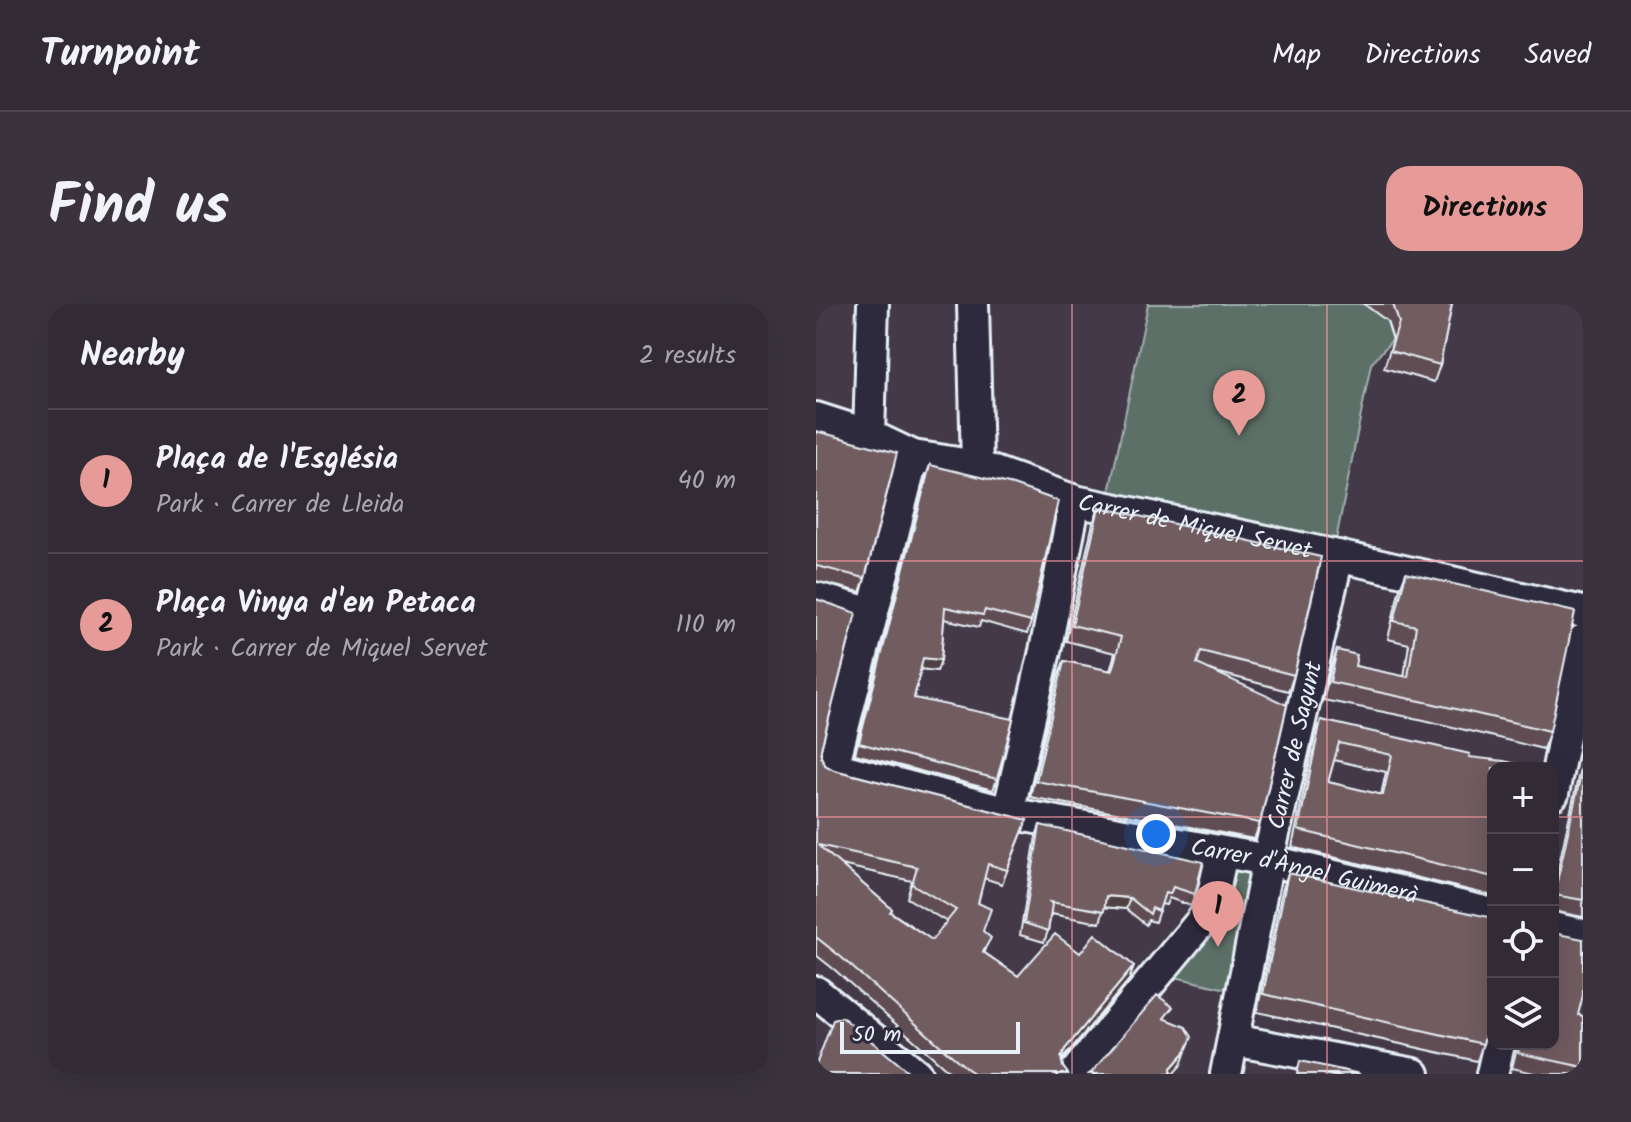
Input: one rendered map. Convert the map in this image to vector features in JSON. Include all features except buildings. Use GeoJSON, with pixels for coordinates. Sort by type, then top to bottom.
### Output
{"type":"FeatureCollection","features":[{"type":"Feature","properties":{"kind":"street"},"geometry":{"type":"LineString","coordinates":[[869,435],[873,304]]}},
{"type":"Feature","properties":{"kind":"street"},"geometry":{"type":"LineString","coordinates":[[973,304],[977,466]]}},
{"type":"Feature","properties":{"kind":"street","name":"Carrer de Miquel Servet"},"geometry":{"type":"LineString","coordinates":[[816,418],[869,435],[913,456],[977,466],[1075,501],[1338,556],[1583,612]]}},
{"type":"Feature","properties":{"kind":"street"},"geometry":{"type":"LineString","coordinates":[[816,598],[872,614],[913,456]]}},
{"type":"Feature","properties":{"kind":"street"},"geometry":{"type":"LineString","coordinates":[[1008,813],[1075,501]]}},
{"type":"Feature","properties":{"kind":"street","name":"Carrer de Sagunt"},"geometry":{"type":"LineString","coordinates":[[1226,1074],[1268,860],[1338,556]]}},
{"type":"Feature","properties":{"kind":"street","name":"Carrer d'Àngel Guimerà"},"geometry":{"type":"LineString","coordinates":[[872,614],[833,767],[1008,813],[1268,860],[1487,913]]}},
{"type":"Feature","properties":{"kind":"street"},"geometry":{"type":"LineString","coordinates":[[1559,763],[1583,640]]}},
{"type":"Feature","properties":{"kind":"street"},"geometry":{"type":"LineString","coordinates":[[1074,1074],[1209,912],[1222,854]]}},
{"type":"Feature","properties":{"kind":"street"},"geometry":{"type":"LineString","coordinates":[[1559,929],[1583,935]]}},
{"type":"Feature","properties":{"kind":"street"},"geometry":{"type":"LineString","coordinates":[[818,999],[916,1074]]}},
{"type":"Feature","properties":{"kind":"street"},"geometry":{"type":"LineString","coordinates":[[1233,1040],[1414,1074]]}},
{"type":"Feature","properties":{"kind":"street"},"geometry":{"type":"LineString","coordinates":[[1492,1074],[1498,1050]]}},
{"type":"Feature","properties":{"kind":"green space"},"geometry":{"type":"Polygon","coordinates":[[[1148,304],[1364,304],[1387,321],[1393,339],[1371,364],[1333,555],[1106,507],[1148,304]]]}},
{"type":"Feature","properties":{"kind":"green space"},"geometry":{"type":"Polygon","coordinates":[[[1228,864],[1258,872],[1235,991],[1171,976],[1228,864]]]}},
{"type":"Feature","properties":{"kind":"place","name":"Plaça Vinya d'en Petaca"},"geometry":{"type":"Point","coordinates":[1239,436]}},
{"type":"Feature","properties":{"kind":"place","name":"Plaça de l'Església"},"geometry":{"type":"Point","coordinates":[1218,947]}}]}
